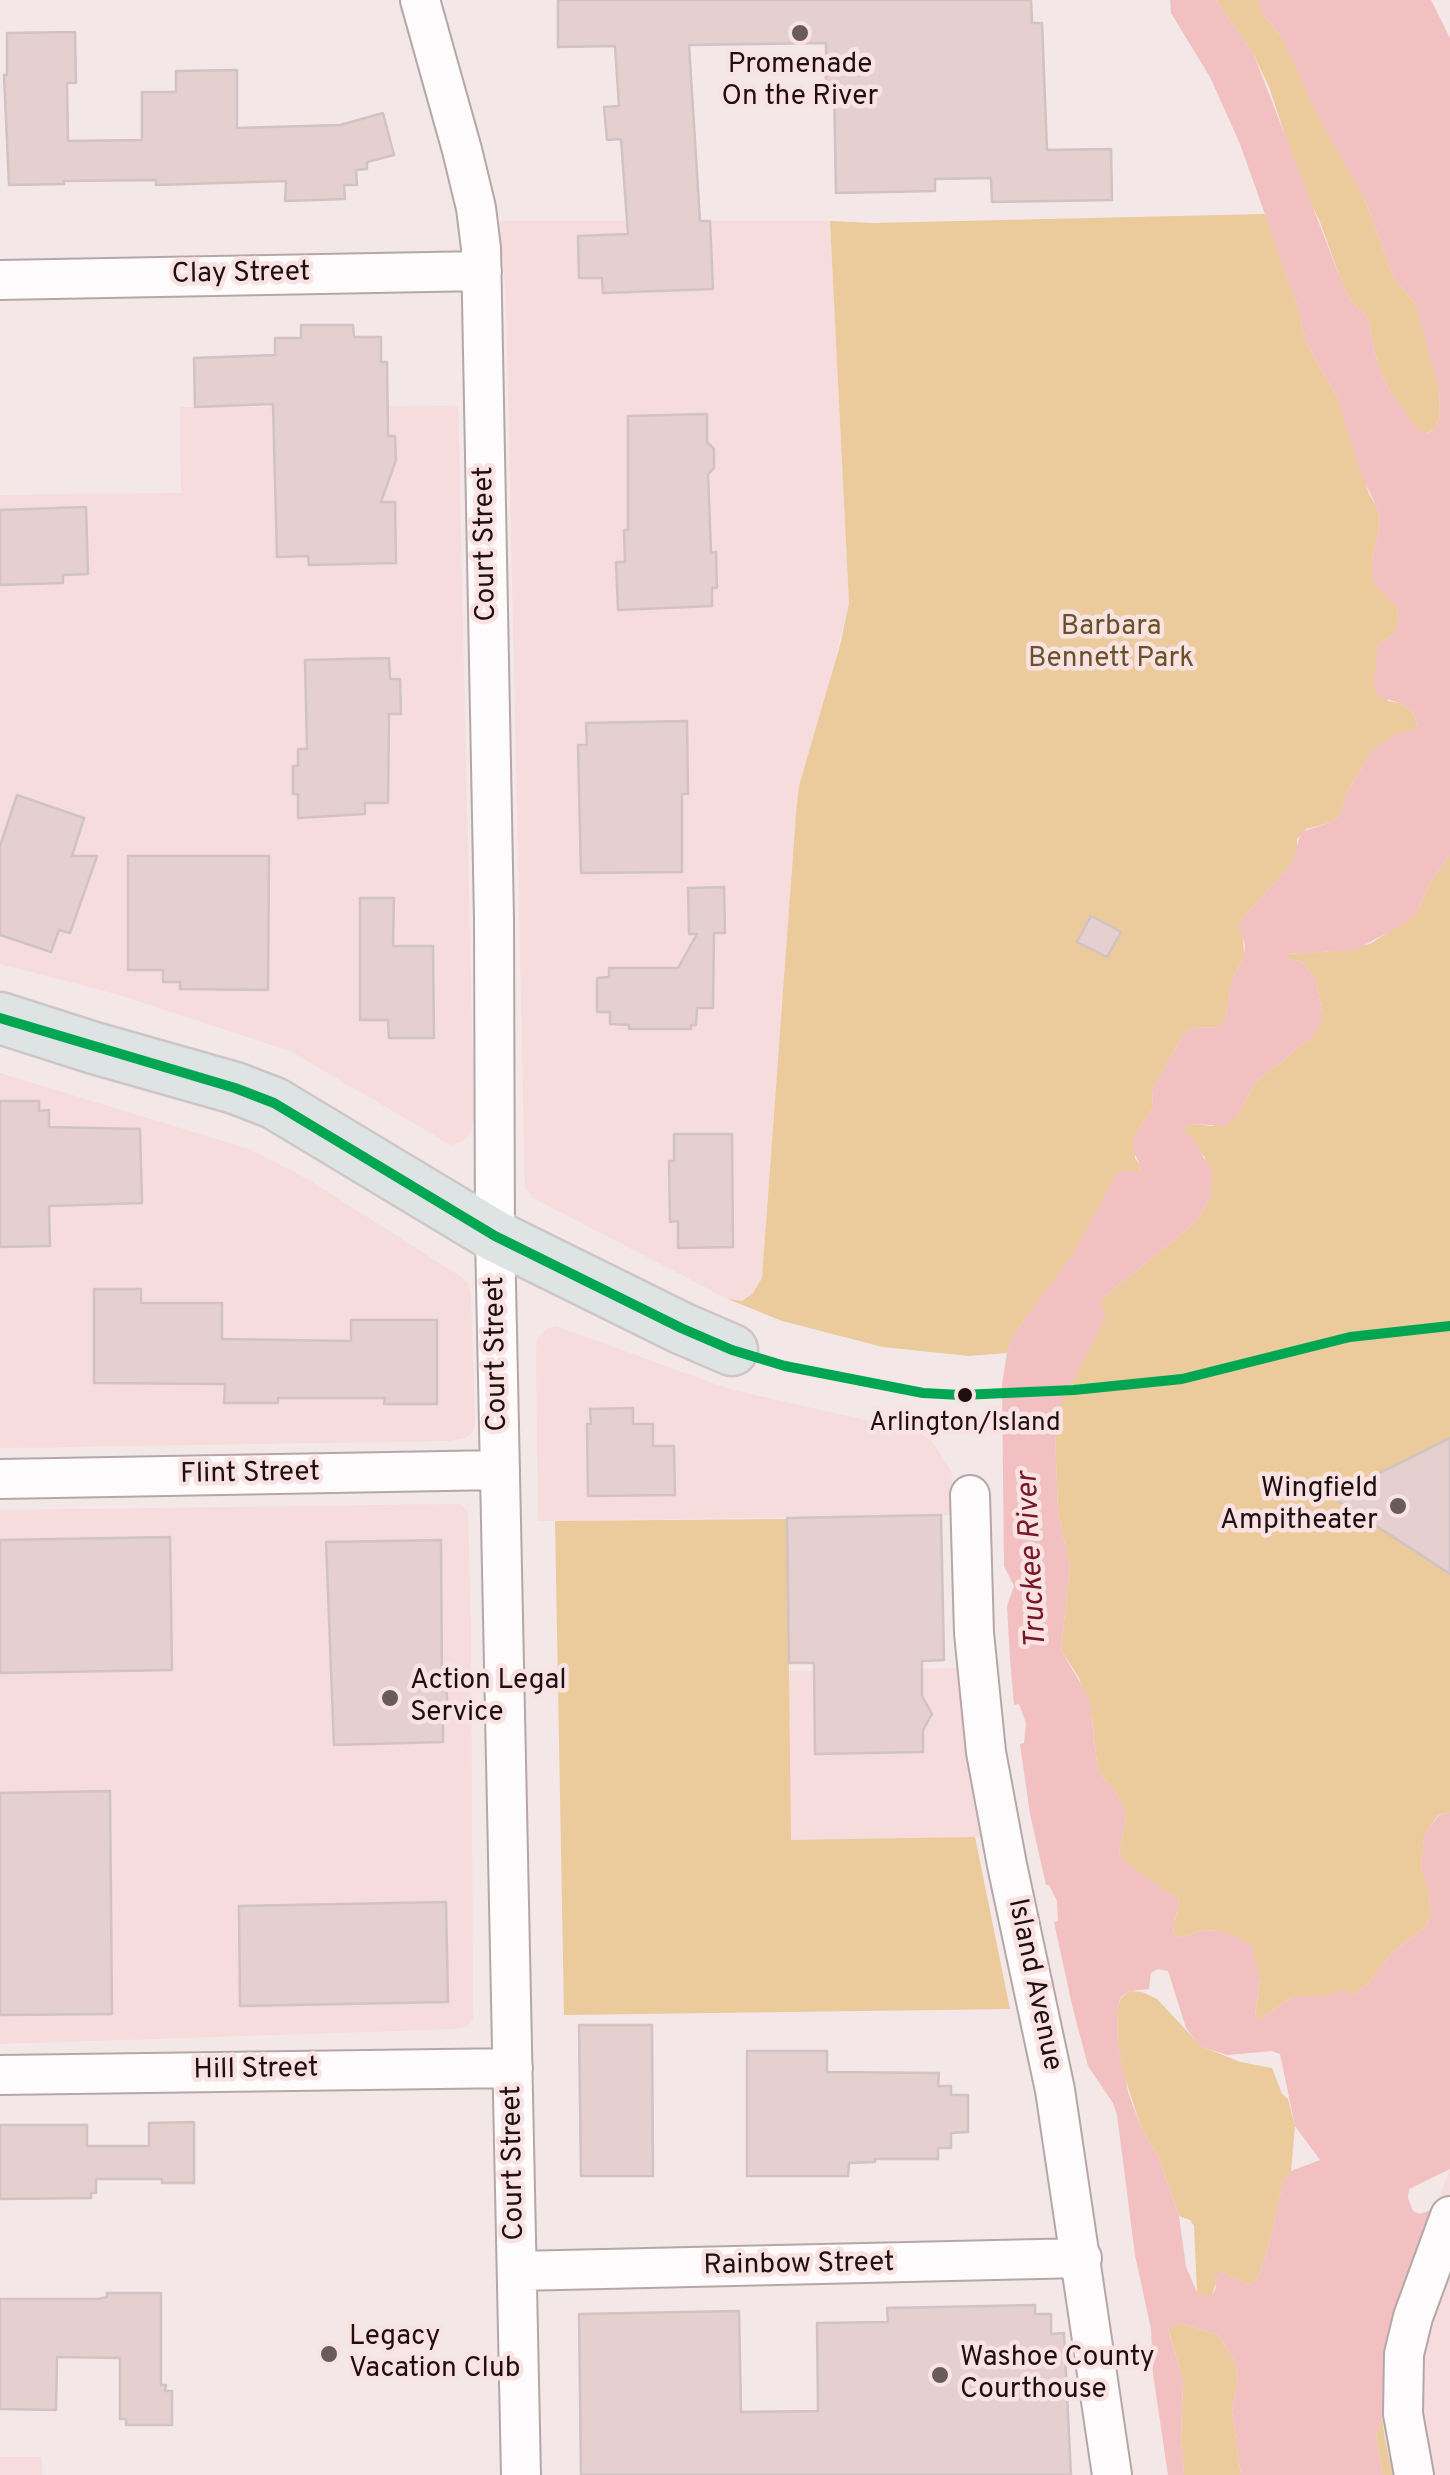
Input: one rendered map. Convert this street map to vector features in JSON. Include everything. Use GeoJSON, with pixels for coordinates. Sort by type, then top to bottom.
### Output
{"type":"FeatureCollection","features":[{"type":"Feature","properties":{"kind":"main road"},"geometry":{"type":"LineString","coordinates":[[0,1018],[236,1088],[274,1103],[495,1236],[732,1350]]}},
{"type":"Feature","properties":{"kind":"street","name":"Court Street"},"geometry":{"type":"LineString","coordinates":[[420,0],[476,208],[482,271],[495,1236],[520,2475]]}},
{"type":"Feature","properties":{"kind":"street","name":"Clay Street"},"geometry":{"type":"LineString","coordinates":[[0,280],[482,271]]}},
{"type":"Feature","properties":{"kind":"street","name":"Flint Street"},"geometry":{"type":"LineString","coordinates":[[0,1479],[500,1470]]}},
{"type":"Feature","properties":{"kind":"street","name":"Island Avenue"},"geometry":{"type":"LineString","coordinates":[[970,1495],[974,1633],[986,1752],[1055,2090],[1112,2475]]}},
{"type":"Feature","properties":{"kind":"street","name":"Hill Street"},"geometry":{"type":"LineString","coordinates":[[0,2075],[513,2068]]}},
{"type":"Feature","properties":{"kind":"street"},"geometry":{"type":"LineString","coordinates":[[1414,2475],[1402,2405],[1404,2354],[1413,2317],[1450,2216]]}},
{"type":"Feature","properties":{"kind":"street","name":"Rainbow Street"},"geometry":{"type":"LineString","coordinates":[[516,2272],[1082,2258]]}},
{"type":"Feature","properties":{"kind":"shaded area"},"geometry":{"type":"Polygon","coordinates":[[[500,221],[830,221],[849,603],[796,814],[762,1278],[753,1293],[741,1301],[728,1299],[533,1198],[525,1187],[506,300],[500,221]]]}},
{"type":"Feature","properties":{"kind":"shaded area"},"geometry":{"type":"Polygon","coordinates":[[[458,406],[474,1119],[471,1132],[463,1141],[451,1145],[290,1051],[116,994],[0,964],[0,495],[181,493],[180,407],[458,406]]]}},
{"type":"Feature","properties":{"kind":"shaded area"},"geometry":{"type":"Polygon","coordinates":[[[0,1073],[249,1149],[309,1180],[463,1278],[471,1295],[475,1424],[472,1433],[448,1441],[0,1448],[0,1073]]]}},
{"type":"Feature","properties":{"kind":"shaded area"},"geometry":{"type":"Polygon","coordinates":[[[556,1326],[729,1389],[917,1432],[931,1440],[951,1471],[956,1515],[538,1521],[537,1339],[546,1329],[556,1326]]]}},
{"type":"Feature","properties":{"kind":"shaded area"},"geometry":{"type":"Polygon","coordinates":[[[461,1504],[468,1512],[471,1627],[473,2020],[468,2026],[0,2044],[0,1510],[461,1504]]]}},
{"type":"Feature","properties":{"kind":"shaded area"},"geometry":{"type":"Polygon","coordinates":[[[961,1668],[985,1837],[791,1841],[788,1671],[961,1668]]]}},
{"type":"Feature","properties":{"kind":"shaded area"},"geometry":{"type":"Polygon","coordinates":[[[1450,2169],[1450,2475],[1393,2475],[1382,2417],[1384,2352],[1395,2308],[1450,2169]]]}},
{"type":"Feature","properties":{"kind":"shaded area"},"geometry":{"type":"Polygon","coordinates":[[[0,2457],[42,2457],[42,2475],[0,2475],[0,2457]]]}},
{"type":"Feature","properties":{"kind":"green space"},"geometry":{"type":"Polygon","coordinates":[[[1216,0],[1258,0],[1282,38],[1365,200],[1394,279],[1416,304],[1426,333],[1439,392],[1440,416],[1435,430],[1425,434],[1415,427],[1387,386],[1378,366],[1368,318],[1349,299],[1301,183],[1269,87],[1254,55],[1216,0]]]}},
{"type":"Feature","properties":{"kind":"green space","name":"Barbara Bennett Park"},"geometry":{"type":"Polygon","coordinates":[[[1265,214],[1299,310],[1306,342],[1337,397],[1369,494],[1377,507],[1380,524],[1372,580],[1397,607],[1399,622],[1394,633],[1378,646],[1377,663],[1388,701],[1400,703],[1413,712],[1417,724],[1414,730],[1373,750],[1347,792],[1340,815],[1329,823],[1306,829],[1297,839],[1292,863],[1242,919],[1244,955],[1231,983],[1226,1018],[1218,1027],[1192,1028],[1184,1034],[1153,1088],[1152,1109],[1135,1135],[1139,1172],[1115,1176],[1074,1254],[1013,1335],[1007,1353],[969,1356],[883,1347],[782,1321],[728,1299],[742,1301],[753,1293],[762,1278],[799,786],[849,603],[830,221],[1265,214]]]}},
{"type":"Feature","properties":{"kind":"green space"},"geometry":{"type":"Polygon","coordinates":[[[1450,855],[1450,1812],[1438,1815],[1424,1836],[1421,1869],[1428,1886],[1431,1914],[1426,1926],[1392,1953],[1366,1986],[1352,1995],[1341,1991],[1327,1996],[1293,1996],[1259,2020],[1255,2016],[1260,1979],[1217,1931],[1204,1930],[1179,1938],[1173,1932],[1179,1900],[1128,1865],[1119,1853],[1126,1816],[1120,1798],[1098,1771],[1092,1720],[1079,1678],[1061,1650],[1070,1568],[1058,1511],[1055,1432],[1059,1409],[1103,1298],[1195,1223],[1211,1197],[1205,1158],[1185,1133],[1185,1127],[1212,1126],[1236,1117],[1257,1081],[1313,1036],[1322,1012],[1316,979],[1302,962],[1285,954],[1338,951],[1370,944],[1416,914],[1431,881],[1450,855]]]}},
{"type":"Feature","properties":{"kind":"green space"},"geometry":{"type":"Polygon","coordinates":[[[787,1519],[791,1840],[975,1837],[1010,2009],[564,2015],[555,1521],[787,1519]]]}},
{"type":"Feature","properties":{"kind":"green space"},"geometry":{"type":"Polygon","coordinates":[[[1130,1991],[1157,1999],[1201,2046],[1240,2062],[1272,2068],[1282,2094],[1288,2099],[1295,2126],[1291,2171],[1283,2182],[1257,2280],[1248,2285],[1220,2271],[1211,2298],[1197,2292],[1194,2226],[1179,2216],[1158,2156],[1142,2130],[1124,2075],[1118,2048],[1117,2008],[1130,1991]]]}},
{"type":"Feature","properties":{"kind":"green space"},"geometry":{"type":"Polygon","coordinates":[[[1181,2323],[1218,2335],[1235,2361],[1238,2378],[1232,2411],[1241,2475],[1184,2475],[1183,2380],[1168,2328],[1181,2323]]]}},
{"type":"Feature","properties":{"kind":"green space"},"geometry":{"type":"Polygon","coordinates":[[[1382,2417],[1393,2475],[1383,2475],[1376,2437],[1382,2417]]]}},
{"type":"Feature","properties":{"kind":"water","name":"Truckee River"},"geometry":{"type":"Polygon","coordinates":[[[1170,0],[1216,0],[1254,55],[1349,299],[1368,318],[1378,366],[1387,386],[1415,426],[1426,434],[1435,430],[1440,416],[1439,392],[1416,304],[1394,279],[1365,200],[1318,116],[1282,38],[1258,0],[1431,0],[1450,38],[1450,855],[1431,881],[1416,914],[1404,924],[1355,950],[1286,954],[1302,962],[1316,979],[1322,1012],[1320,1025],[1313,1036],[1257,1081],[1236,1117],[1224,1126],[1185,1127],[1185,1133],[1191,1136],[1212,1172],[1211,1197],[1195,1223],[1103,1298],[1101,1307],[1106,1316],[1059,1409],[1055,1432],[1058,1511],[1070,1568],[1061,1650],[1089,1698],[1098,1771],[1120,1798],[1126,1816],[1119,1853],[1129,1865],[1179,1900],[1173,1932],[1179,1938],[1204,1930],[1217,1931],[1235,1935],[1252,1947],[1260,1979],[1255,2015],[1259,2020],[1293,1996],[1327,1996],[1341,1990],[1352,1995],[1366,1986],[1392,1953],[1426,1926],[1431,1914],[1421,1869],[1424,1835],[1439,1815],[1450,1812],[1450,2169],[1409,2189],[1413,2211],[1420,2214],[1433,2209],[1395,2308],[1384,2352],[1382,2417],[1376,2437],[1383,2475],[1241,2475],[1232,2411],[1238,2378],[1235,2361],[1218,2335],[1181,2323],[1168,2329],[1183,2380],[1184,2475],[1168,2475],[1153,2374],[1151,2329],[1135,2255],[1117,2115],[1088,2066],[1072,2005],[1054,1922],[1058,1921],[1057,1901],[1046,1885],[1030,1814],[1020,1744],[1024,1743],[1026,1723],[1019,1704],[1014,1705],[1010,1659],[1007,1606],[1014,1586],[1004,1566],[1002,1384],[1013,1335],[1074,1253],[1115,1176],[1122,1170],[1139,1172],[1132,1148],[1135,1135],[1152,1109],[1153,1088],[1184,1034],[1192,1028],[1218,1027],[1226,1018],[1231,983],[1244,955],[1239,925],[1242,919],[1292,863],[1301,832],[1340,815],[1347,792],[1373,750],[1396,734],[1414,730],[1417,724],[1413,712],[1379,697],[1373,688],[1378,646],[1394,633],[1399,622],[1397,607],[1372,581],[1380,524],[1377,507],[1361,475],[1337,397],[1306,342],[1299,310],[1240,144],[1210,77],[1171,13],[1170,0]],[[1158,1969],[1151,1973],[1149,1989],[1130,1991],[1121,1997],[1117,2008],[1118,2048],[1129,2095],[1142,2130],[1158,2156],[1179,2216],[1186,2267],[1197,2292],[1211,2297],[1216,2288],[1214,2278],[1220,2271],[1248,2285],[1257,2280],[1283,2182],[1291,2171],[1320,2160],[1295,2126],[1280,2054],[1272,2051],[1227,2055],[1200,2046],[1186,2028],[1168,1971],[1158,1969]]]}},
{"type":"Feature","properties":{"kind":"building"},"geometry":{"type":"Polygon","coordinates":[[[558,0],[1031,0],[1032,23],[1042,23],[1047,150],[1111,149],[1112,200],[992,202],[991,178],[935,179],[935,191],[836,193],[834,83],[826,83],[826,43],[689,45],[700,221],[710,221],[713,289],[603,293],[602,278],[579,278],[578,236],[628,234],[621,139],[607,140],[604,107],[619,106],[615,46],[558,47],[558,0]]]}},
{"type":"Feature","properties":{"kind":"building"},"geometry":{"type":"Polygon","coordinates":[[[75,32],[76,83],[67,83],[68,141],[142,140],[142,92],[176,92],[176,71],[237,70],[237,128],[340,125],[383,113],[394,155],[367,162],[367,169],[356,170],[357,185],[344,185],[345,199],[285,201],[286,181],[156,185],[156,180],[64,181],[9,185],[4,75],[7,33],[75,32]]]}},
{"type":"Feature","properties":{"kind":"building"},"geometry":{"type":"Polygon","coordinates":[[[301,325],[353,325],[354,337],[381,337],[381,362],[387,362],[388,436],[395,436],[396,460],[381,502],[395,502],[396,563],[309,565],[308,556],[277,557],[273,404],[195,407],[194,358],[275,355],[275,338],[301,338],[301,325]]]}},
{"type":"Feature","properties":{"kind":"building"},"geometry":{"type":"Polygon","coordinates":[[[707,414],[707,442],[714,449],[714,468],[708,474],[711,553],[716,552],[717,588],[712,588],[712,606],[618,610],[616,562],[625,562],[624,530],[628,530],[628,416],[707,414]]]}},
{"type":"Feature","properties":{"kind":"building"},"geometry":{"type":"Polygon","coordinates":[[[86,507],[88,574],[63,575],[63,583],[0,585],[0,510],[86,507]]]}},
{"type":"Feature","properties":{"kind":"building"},"geometry":{"type":"Polygon","coordinates":[[[389,658],[390,679],[400,679],[401,714],[389,714],[388,803],[365,803],[365,814],[298,818],[293,766],[298,766],[298,749],[307,749],[305,660],[389,658]]]}},
{"type":"Feature","properties":{"kind":"building"},"geometry":{"type":"Polygon","coordinates":[[[687,721],[688,794],[682,794],[682,872],[581,873],[578,745],[587,745],[586,723],[687,721]]]}},
{"type":"Feature","properties":{"kind":"building"},"geometry":{"type":"Polygon","coordinates":[[[17,795],[84,818],[72,856],[97,856],[70,933],[59,930],[51,952],[0,935],[0,846],[17,795]]]}},
{"type":"Feature","properties":{"kind":"building"},"geometry":{"type":"Polygon","coordinates":[[[128,856],[269,856],[268,990],[180,989],[180,982],[163,982],[163,970],[128,970],[128,856]]]}},
{"type":"Feature","properties":{"kind":"building"},"geometry":{"type":"Polygon","coordinates":[[[724,887],[725,933],[714,933],[713,1008],[697,1008],[696,1025],[691,1025],[691,1029],[629,1029],[629,1025],[610,1024],[610,1012],[597,1012],[597,978],[609,977],[609,968],[678,968],[697,934],[689,934],[688,888],[724,887]]]}},
{"type":"Feature","properties":{"kind":"building"},"geometry":{"type":"Polygon","coordinates":[[[360,898],[394,898],[393,946],[433,946],[434,1038],[389,1038],[388,1020],[360,1020],[360,898]]]}},
{"type":"Feature","properties":{"kind":"building"},"geometry":{"type":"Polygon","coordinates":[[[1091,916],[1121,932],[1107,957],[1077,942],[1091,916]]]}},
{"type":"Feature","properties":{"kind":"building"},"geometry":{"type":"Polygon","coordinates":[[[0,1101],[39,1101],[39,1111],[49,1110],[49,1127],[140,1129],[142,1203],[49,1206],[50,1246],[0,1247],[0,1101]]]}},
{"type":"Feature","properties":{"kind":"building"},"geometry":{"type":"Polygon","coordinates":[[[674,1134],[732,1134],[733,1247],[678,1248],[678,1221],[670,1222],[669,1161],[674,1161],[674,1134]]]}},
{"type":"Feature","properties":{"kind":"building"},"geometry":{"type":"Polygon","coordinates":[[[94,1289],[141,1289],[141,1303],[222,1303],[222,1339],[351,1341],[351,1320],[437,1320],[437,1404],[384,1404],[385,1398],[278,1398],[278,1403],[224,1403],[225,1384],[94,1383],[94,1289]]]}},
{"type":"Feature","properties":{"kind":"building"},"geometry":{"type":"Polygon","coordinates":[[[633,1408],[633,1424],[653,1424],[653,1446],[674,1446],[675,1495],[588,1496],[590,1409],[633,1408]]]}},
{"type":"Feature","properties":{"kind":"building","name":"Wingfield Ampitheater"},"geometry":{"type":"Polygon","coordinates":[[[1450,1438],[1450,1574],[1332,1497],[1450,1438]]]}},
{"type":"Feature","properties":{"kind":"building"},"geometry":{"type":"Polygon","coordinates":[[[941,1515],[944,1660],[922,1661],[922,1696],[932,1714],[923,1730],[923,1752],[815,1754],[814,1663],[789,1663],[787,1518],[941,1515]]]}},
{"type":"Feature","properties":{"kind":"building"},"geometry":{"type":"Polygon","coordinates":[[[170,1537],[172,1670],[0,1673],[0,1540],[170,1537]]]}},
{"type":"Feature","properties":{"kind":"building"},"geometry":{"type":"Polygon","coordinates":[[[441,1540],[442,1684],[446,1683],[448,1713],[443,1713],[443,1742],[334,1745],[326,1542],[441,1540]]]}},
{"type":"Feature","properties":{"kind":"building"},"geometry":{"type":"Polygon","coordinates":[[[110,1791],[112,2014],[0,2015],[0,1793],[110,1791]]]}},
{"type":"Feature","properties":{"kind":"building"},"geometry":{"type":"Polygon","coordinates":[[[446,1902],[448,2002],[240,2006],[239,1906],[446,1902]]]}},
{"type":"Feature","properties":{"kind":"building"},"geometry":{"type":"Polygon","coordinates":[[[579,2025],[652,2025],[653,2176],[581,2176],[579,2025]]]}},
{"type":"Feature","properties":{"kind":"building"},"geometry":{"type":"Polygon","coordinates":[[[747,2051],[827,2051],[827,2072],[939,2073],[938,2086],[951,2086],[951,2095],[968,2095],[968,2132],[951,2133],[951,2148],[938,2148],[938,2159],[849,2163],[848,2176],[747,2176],[747,2051]]]}},
{"type":"Feature","properties":{"kind":"building"},"geometry":{"type":"Polygon","coordinates":[[[194,2122],[194,2183],[96,2179],[96,2193],[91,2193],[91,2198],[0,2199],[0,2125],[87,2125],[87,2146],[149,2146],[149,2123],[194,2122]]]}},
{"type":"Feature","properties":{"kind":"building"},"geometry":{"type":"Polygon","coordinates":[[[107,2293],[161,2293],[161,2385],[166,2385],[165,2391],[172,2391],[172,2425],[126,2425],[126,2419],[120,2419],[120,2358],[57,2357],[56,2410],[0,2409],[0,2299],[98,2299],[107,2297],[107,2293]]]}},
{"type":"Feature","properties":{"kind":"building"},"geometry":{"type":"Polygon","coordinates":[[[1035,2305],[1035,2314],[1051,2314],[1051,2334],[1064,2333],[1071,2475],[581,2475],[579,2314],[739,2311],[741,2412],[818,2411],[817,2323],[888,2322],[887,2308],[1035,2305]]]}},
{"type":"Feature","properties":{"kind":"transit line"},"geometry":{"type":"LineString","coordinates":[[0,1018],[274,1103],[495,1236],[681,1328],[732,1350],[785,1366],[923,1393],[1074,1390],[1182,1379],[1350,1337],[1450,1326]]}},
{"type":"Feature","properties":{"kind":"place","name":"Promenade On the River"},"geometry":{"type":"Point","coordinates":[800,33]}},
{"type":"Feature","properties":{"kind":"place","name":"Arlington/Island"},"geometry":{"type":"Point","coordinates":[965,1395]}},
{"type":"Feature","properties":{"kind":"place","name":"Wingfield Ampitheater"},"geometry":{"type":"Point","coordinates":[1398,1506]}},
{"type":"Feature","properties":{"kind":"place","name":"Action Legal Service"},"geometry":{"type":"Point","coordinates":[390,1698]}},
{"type":"Feature","properties":{"kind":"place","name":"Legacy Vacation Club"},"geometry":{"type":"Point","coordinates":[329,2354]}},
{"type":"Feature","properties":{"kind":"place","name":"Washoe County Courthouse"},"geometry":{"type":"Point","coordinates":[940,2375]}}]}
